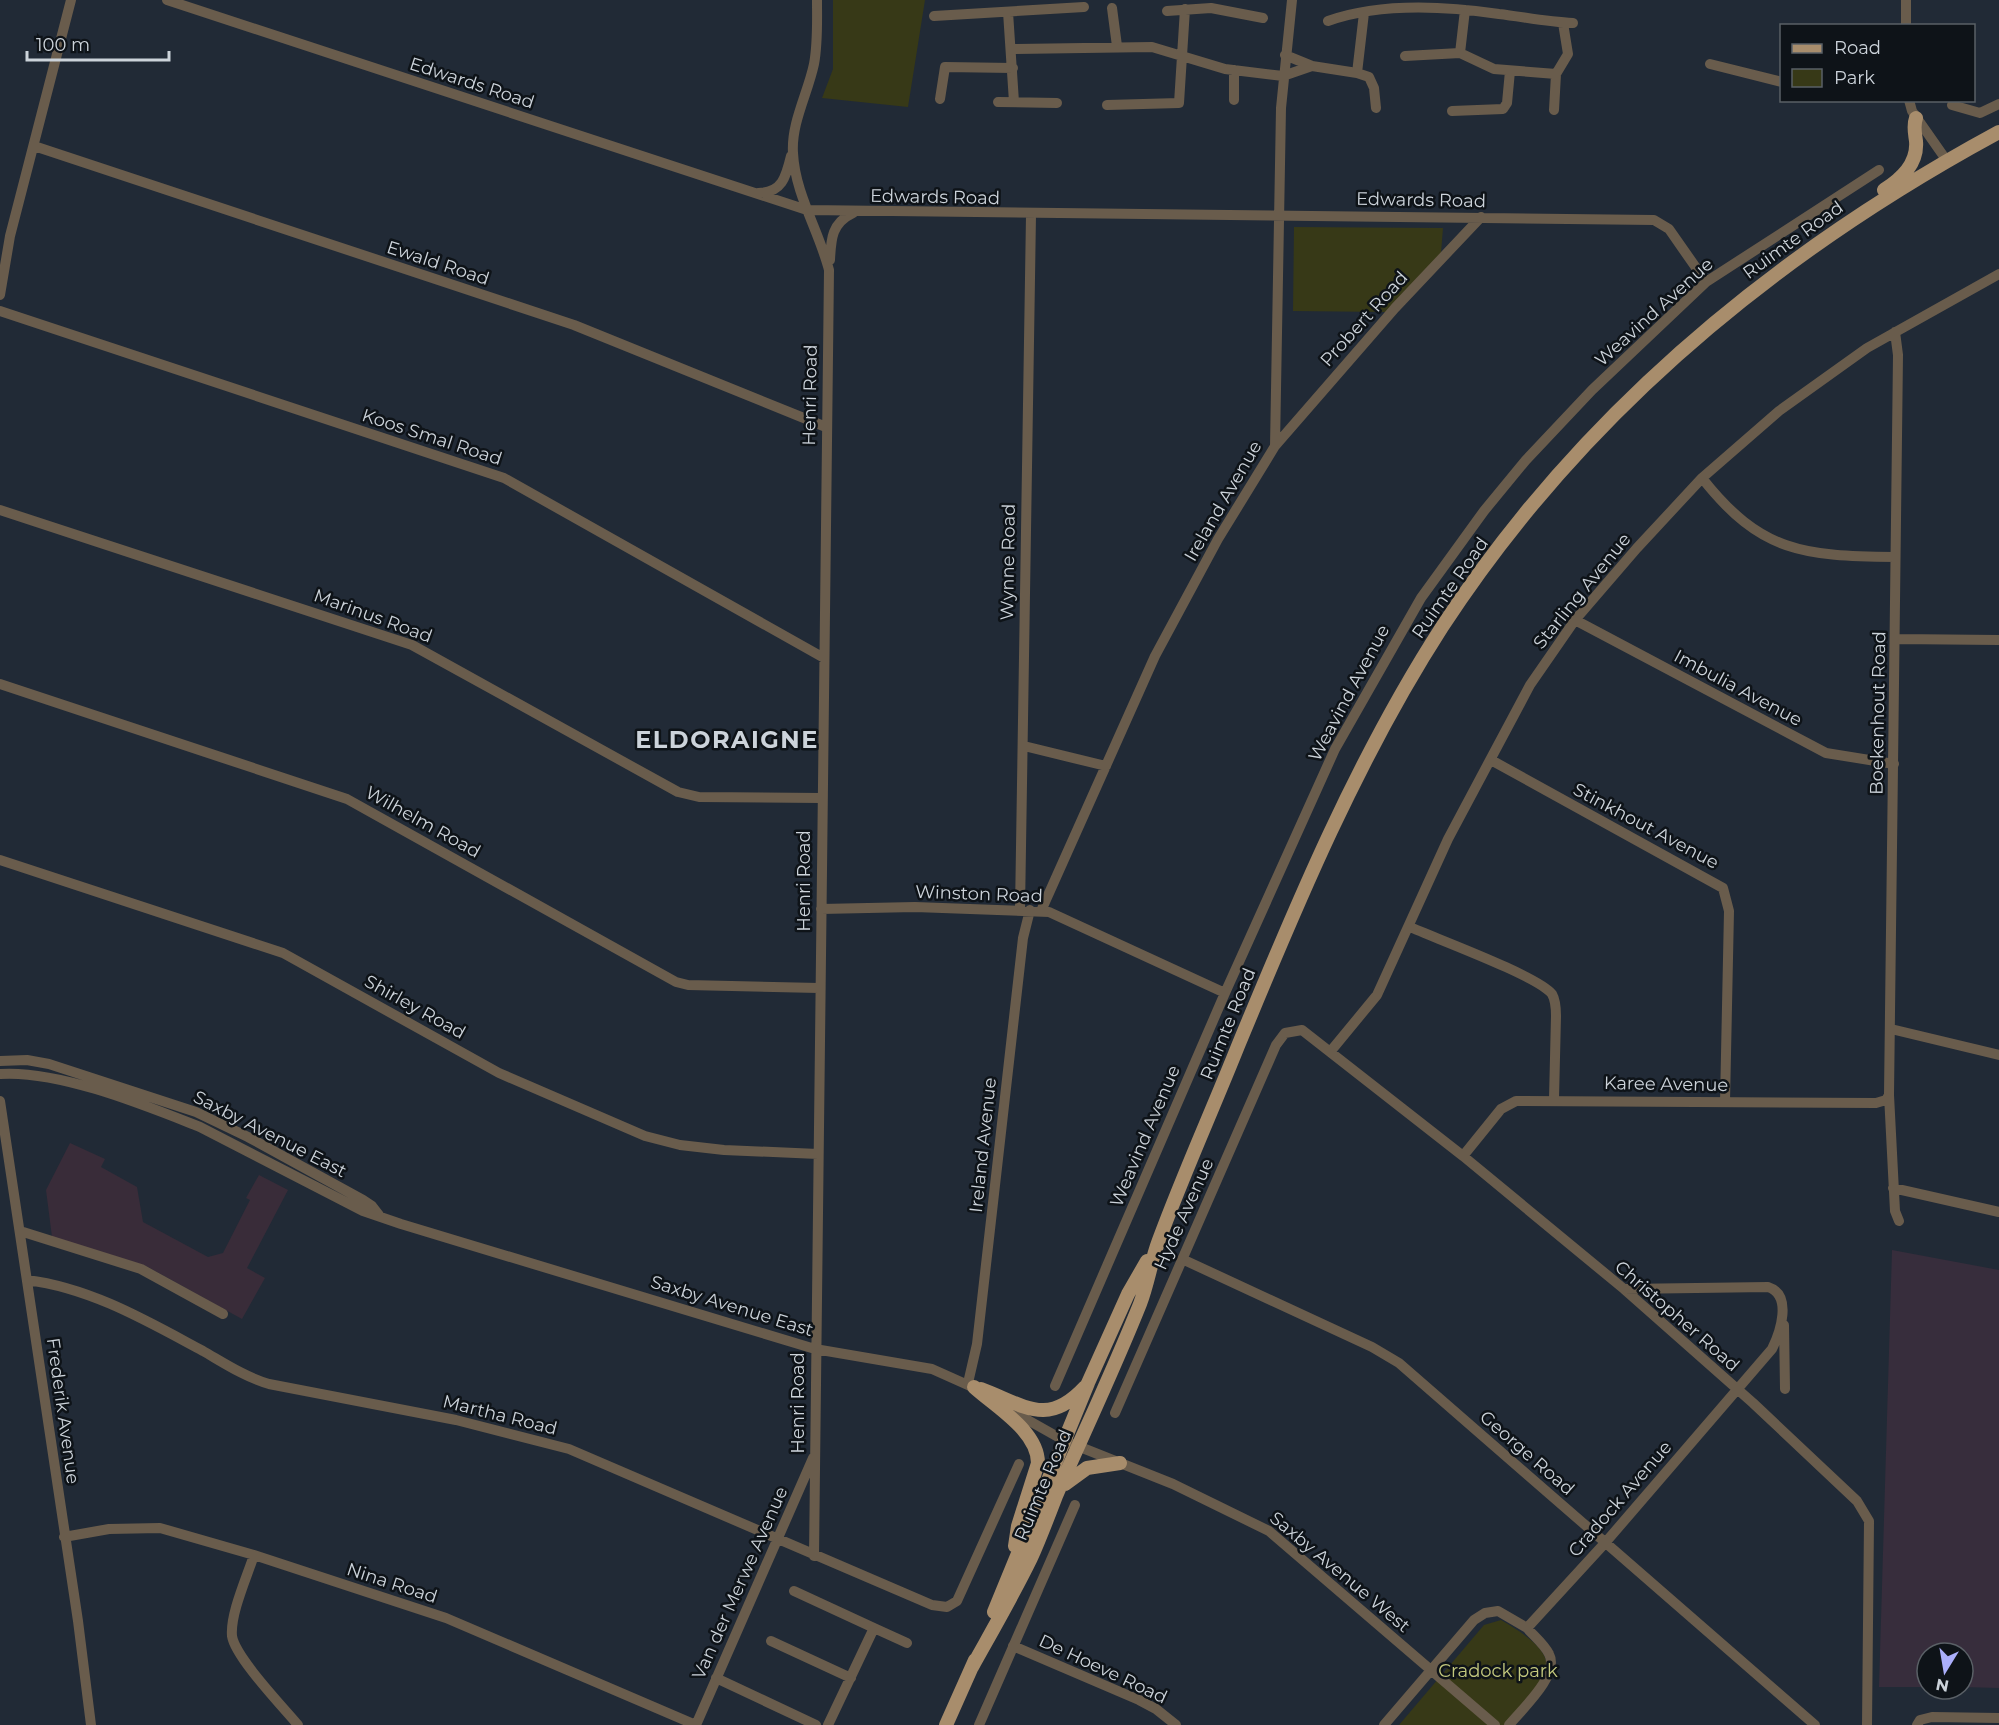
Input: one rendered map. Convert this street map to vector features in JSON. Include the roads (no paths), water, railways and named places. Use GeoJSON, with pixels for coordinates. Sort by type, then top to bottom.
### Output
{"type":"FeatureCollection","features":[{"type":"Feature","properties":{"kind":"main road"},"geometry":{"type":"LineString","coordinates":[[1823,238],[1844,218],[1891,186],[1906,171],[1915,156],[1916,118]]}},
{"type":"Feature","properties":{"kind":"main road","name":"Ruimte Road"},"geometry":{"type":"LineString","coordinates":[[972,1667],[1030,1561],[1079,1447],[1142,1299],[1158,1244],[1264,983],[1324,845],[1389,716],[1442,628],[1543,494],[1635,394],[1689,343],[1823,238],[1947,161],[1999,132]]}},
{"type":"Feature","properties":{"kind":"main road","name":"Ruimte Road"},"geometry":{"type":"LineString","coordinates":[[946,1725],[1088,1383],[1128,1294],[1158,1244]]}},
{"type":"Feature","properties":{"kind":"main road"},"geometry":{"type":"LineString","coordinates":[[971,1385],[1028,1410],[1045,1412],[1074,1398],[1088,1383]]}},
{"type":"Feature","properties":{"kind":"main road"},"geometry":{"type":"LineString","coordinates":[[971,1385],[1028,1433],[1037,1453],[1036,1471],[1018,1526],[1016,1554]]}},
{"type":"Feature","properties":{"kind":"main road"},"geometry":{"type":"LineString","coordinates":[[1056,1498],[1068,1480],[1084,1469],[1120,1463]]}},
{"type":"Feature","properties":{"kind":"street"},"geometry":{"type":"LineString","coordinates":[[0,295],[10,236],[71,0]]}},
{"type":"Feature","properties":{"kind":"street","name":"Edwards Road"},"geometry":{"type":"LineString","coordinates":[[167,0],[807,210],[853,213],[1279,214],[1654,220],[1669,229],[1706,282]]}},
{"type":"Feature","properties":{"kind":"street"},"geometry":{"type":"LineString","coordinates":[[752,193],[776,190],[785,179],[796,126],[814,63],[817,0]]}},
{"type":"Feature","properties":{"kind":"street","name":"Ireland Avenue"},"geometry":{"type":"LineString","coordinates":[[971,1385],[1023,938],[1030,911],[1106,766],[1155,656],[1218,539],[1275,446],[1283,76],[1292,0]]}},
{"type":"Feature","properties":{"kind":"street"},"geometry":{"type":"LineString","coordinates":[[1906,0],[1906,24]]}},
{"type":"Feature","properties":{"kind":"street"},"geometry":{"type":"LineString","coordinates":[[934,16],[1084,7]]}},
{"type":"Feature","properties":{"kind":"street"},"geometry":{"type":"LineString","coordinates":[[1112,8],[1117,46]]}},
{"type":"Feature","properties":{"kind":"street"},"geometry":{"type":"LineString","coordinates":[[1167,11],[1214,8],[1263,18]]}},
{"type":"Feature","properties":{"kind":"street"},"geometry":{"type":"LineString","coordinates":[[1328,21],[1364,13],[1414,8],[1465,10],[1568,23],[1568,54],[1556,74],[1554,110]]}},
{"type":"Feature","properties":{"kind":"street"},"geometry":{"type":"LineString","coordinates":[[1107,105],[1179,103],[1185,9]]}},
{"type":"Feature","properties":{"kind":"street"},"geometry":{"type":"LineString","coordinates":[[1460,53],[1465,10]]}},
{"type":"Feature","properties":{"kind":"street"},"geometry":{"type":"LineString","coordinates":[[1008,12],[1014,102]]}},
{"type":"Feature","properties":{"kind":"street"},"geometry":{"type":"LineString","coordinates":[[1357,73],[1364,13]]}},
{"type":"Feature","properties":{"kind":"street"},"geometry":{"type":"LineString","coordinates":[[1011,49],[1152,46],[1216,67],[1283,76],[1312,66]]}},
{"type":"Feature","properties":{"kind":"street"},"geometry":{"type":"LineString","coordinates":[[1405,56],[1460,53],[1487,67],[1556,74]]}},
{"type":"Feature","properties":{"kind":"street"},"geometry":{"type":"LineString","coordinates":[[1285,55],[1312,66],[1357,73],[1372,81],[1376,108]]}},
{"type":"Feature","properties":{"kind":"street"},"geometry":{"type":"LineString","coordinates":[[1710,64],[1780,82]]}},
{"type":"Feature","properties":{"kind":"street"},"geometry":{"type":"LineString","coordinates":[[940,99],[945,67],[1013,68]]}},
{"type":"Feature","properties":{"kind":"street"},"geometry":{"type":"LineString","coordinates":[[1234,70],[1234,100]]}},
{"type":"Feature","properties":{"kind":"street"},"geometry":{"type":"LineString","coordinates":[[1452,111],[1503,109],[1507,103],[1510,71]]}},
{"type":"Feature","properties":{"kind":"street"},"geometry":{"type":"LineString","coordinates":[[998,102],[1057,103]]}},
{"type":"Feature","properties":{"kind":"street"},"geometry":{"type":"LineString","coordinates":[[1910,102],[1916,118],[1947,161]]}},
{"type":"Feature","properties":{"kind":"street"},"geometry":{"type":"LineString","coordinates":[[1952,105],[1980,112],[1999,104]]}},
{"type":"Feature","properties":{"kind":"street","name":"Ewald Road"},"geometry":{"type":"LineString","coordinates":[[34,146],[574,326],[825,426]]}},
{"type":"Feature","properties":{"kind":"street","name":"Henri Road"},"geometry":{"type":"LineString","coordinates":[[792,152],[807,210],[823,246],[829,270],[825,426],[814,1556]]}},
{"type":"Feature","properties":{"kind":"street","name":"Weavind Avenue"},"geometry":{"type":"LineString","coordinates":[[1055,1386],[1225,993],[1335,749],[1421,598],[1484,511],[1526,460],[1592,390],[1706,282],[1879,170]]}},
{"type":"Feature","properties":{"kind":"street"},"geometry":{"type":"LineString","coordinates":[[829,270],[834,229],[841,218],[853,213]]}},
{"type":"Feature","properties":{"kind":"street","name":"Wynne Road"},"geometry":{"type":"LineString","coordinates":[[1030,911],[1024,746],[1031,214]]}},
{"type":"Feature","properties":{"kind":"street","name":"Probert Road"},"geometry":{"type":"LineString","coordinates":[[1275,446],[1395,308],[1481,217]]}},
{"type":"Feature","properties":{"kind":"street","name":"Starling Avenue"},"geometry":{"type":"LineString","coordinates":[[1330,1052],[1377,996],[1448,839],[1530,686],[1575,620],[1702,478],[1779,411],[1837,368],[1895,332],[1999,274]]}},
{"type":"Feature","properties":{"kind":"street","name":"Koos Smal Road"},"geometry":{"type":"LineString","coordinates":[[0,311],[504,478],[824,658]]}},
{"type":"Feature","properties":{"kind":"street","name":"Boekenhout Road"},"geometry":{"type":"LineString","coordinates":[[1895,332],[1898,355],[1894,557],[1896,639],[1889,1095],[1894,1211],[1899,1221]]}},
{"type":"Feature","properties":{"kind":"street"},"geometry":{"type":"LineString","coordinates":[[1702,478],[1740,521],[1787,547],[1830,556],[1894,557]]}},
{"type":"Feature","properties":{"kind":"street","name":"Marinus Road"},"geometry":{"type":"LineString","coordinates":[[0,510],[412,645],[678,792],[699,796],[822,798]]}},
{"type":"Feature","properties":{"kind":"street","name":"Imbulia Avenue"},"geometry":{"type":"LineString","coordinates":[[1575,620],[1826,753],[1893,764]]}},
{"type":"Feature","properties":{"kind":"street"},"geometry":{"type":"LineString","coordinates":[[1896,639],[1999,640]]}},
{"type":"Feature","properties":{"kind":"street","name":"Wilhelm Road"},"geometry":{"type":"LineString","coordinates":[[0,684],[347,800],[676,982],[688,985],[819,988]]}},
{"type":"Feature","properties":{"kind":"street"},"geometry":{"type":"LineString","coordinates":[[1024,746],[1106,766]]}},
{"type":"Feature","properties":{"kind":"street","name":"Stinkhout Avenue"},"geometry":{"type":"LineString","coordinates":[[1491,760],[1724,888],[1729,911],[1725,1101]]}},
{"type":"Feature","properties":{"kind":"street","name":"Shirley Road"},"geometry":{"type":"LineString","coordinates":[[0,860],[283,952],[499,1073],[645,1136],[680,1145],[724,1150],[818,1154]]}},
{"type":"Feature","properties":{"kind":"street","name":"Winston Road"},"geometry":{"type":"LineString","coordinates":[[821,909],[915,907],[1030,911],[1057,915],[1225,993]]}},
{"type":"Feature","properties":{"kind":"street"},"geometry":{"type":"LineString","coordinates":[[1410,927],[1534,980],[1551,994],[1555,1003],[1556,1017],[1554,1100]]}},
{"type":"Feature","properties":{"kind":"street"},"geometry":{"type":"LineString","coordinates":[[1891,1029],[1999,1055]]}},
{"type":"Feature","properties":{"kind":"street","name":"Christopher Road"},"geometry":{"type":"LineString","coordinates":[[1289,1031],[1306,1032],[1464,1156],[1624,1289],[1857,1501],[1869,1521],[1867,1725]]}},
{"type":"Feature","properties":{"kind":"street","name":"Hyde Avenue"},"geometry":{"type":"LineString","coordinates":[[1115,1413],[1276,1045],[1289,1031]]}},
{"type":"Feature","properties":{"kind":"street","name":"Saxby Avenue East"},"geometry":{"type":"LineString","coordinates":[[0,1061],[27,1060],[49,1064],[196,1112],[248,1137],[363,1200],[380,1215]]}},
{"type":"Feature","properties":{"kind":"street","name":"Saxby Avenue East"},"geometry":{"type":"LineString","coordinates":[[0,1074],[17,1073],[53,1079],[119,1098],[200,1126],[363,1211],[815,1349],[911,1363],[971,1385],[1029,1423],[1079,1447]]}},
{"type":"Feature","properties":{"kind":"street","name":"Karee Avenue"},"geometry":{"type":"LineString","coordinates":[[1464,1156],[1509,1103],[1554,1100],[1876,1103],[1886,1100],[1889,1095]]}},
{"type":"Feature","properties":{"kind":"street","name":"Frederik Avenue"},"geometry":{"type":"LineString","coordinates":[[0,1101],[91,1725]]}},
{"type":"Feature","properties":{"kind":"street"},"geometry":{"type":"LineString","coordinates":[[1893,1188],[1999,1212]]}},
{"type":"Feature","properties":{"kind":"street"},"geometry":{"type":"LineString","coordinates":[[20,1231],[141,1269],[224,1314]]}},
{"type":"Feature","properties":{"kind":"street","name":"George Road"},"geometry":{"type":"LineString","coordinates":[[1182,1259],[1387,1355],[1815,1725]]}},
{"type":"Feature","properties":{"kind":"street","name":"Martha Road"},"geometry":{"type":"LineString","coordinates":[[27,1280],[74,1291],[125,1309],[260,1381],[456,1420],[569,1449],[932,1605],[947,1607],[957,1601],[1019,1464]]}},
{"type":"Feature","properties":{"kind":"street"},"geometry":{"type":"LineString","coordinates":[[1624,1289],[1762,1286],[1777,1293],[1783,1310],[1785,1389]]}},
{"type":"Feature","properties":{"kind":"street","name":"Cradock Avenue"},"geometry":{"type":"LineString","coordinates":[[1527,1628],[1605,1543],[1772,1349],[1780,1330],[1783,1310]]}},
{"type":"Feature","properties":{"kind":"street","name":"Saxby Avenue West"},"geometry":{"type":"LineString","coordinates":[[1079,1447],[1235,1512],[1269,1531],[1495,1725]]}},
{"type":"Feature","properties":{"kind":"street","name":"Van der Merwe Avenue"},"geometry":{"type":"LineString","coordinates":[[696,1725],[814,1455]]}},
{"type":"Feature","properties":{"kind":"street"},"geometry":{"type":"LineString","coordinates":[[979,1725],[1075,1504]]}},
{"type":"Feature","properties":{"kind":"street","name":"Nina Road"},"geometry":{"type":"LineString","coordinates":[[64,1537],[109,1529],[160,1528],[254,1555],[446,1618],[696,1725]]}},
{"type":"Feature","properties":{"kind":"street"},"geometry":{"type":"LineString","coordinates":[[254,1555],[235,1615],[232,1636],[241,1656],[298,1725]]}},
{"type":"Feature","properties":{"kind":"street"},"geometry":{"type":"LineString","coordinates":[[794,1591],[907,1643]]}},
{"type":"Feature","properties":{"kind":"street"},"geometry":{"type":"LineString","coordinates":[[1384,1725],[1474,1620],[1485,1613],[1498,1611],[1527,1628],[1549,1653],[1552,1666],[1548,1678],[1509,1725]]}},
{"type":"Feature","properties":{"kind":"street"},"geometry":{"type":"LineString","coordinates":[[828,1725],[874,1628]]}},
{"type":"Feature","properties":{"kind":"street"},"geometry":{"type":"LineString","coordinates":[[771,1641],[851,1678]]}},
{"type":"Feature","properties":{"kind":"street","name":"De Hoeve Road"},"geometry":{"type":"LineString","coordinates":[[1013,1646],[1139,1700],[1156,1709],[1176,1725]]}},
{"type":"Feature","properties":{"kind":"street"},"geometry":{"type":"LineString","coordinates":[[716,1678],[809,1724]]}},
{"type":"Feature","properties":{"kind":"street"},"geometry":{"type":"LineString","coordinates":[[1917,1725],[1920,1720],[1932,1717],[1999,1718]]}},
{"type":"Feature","properties":{"kind":"district","name":"ELDORAIGNE"},"geometry":{"type":"Point","coordinates":[727,739]}},
{"type":"Feature","properties":{"kind":"park label","name":"Cradock park"},"geometry":{"type":"Point","coordinates":[1498,1671]}}]}
